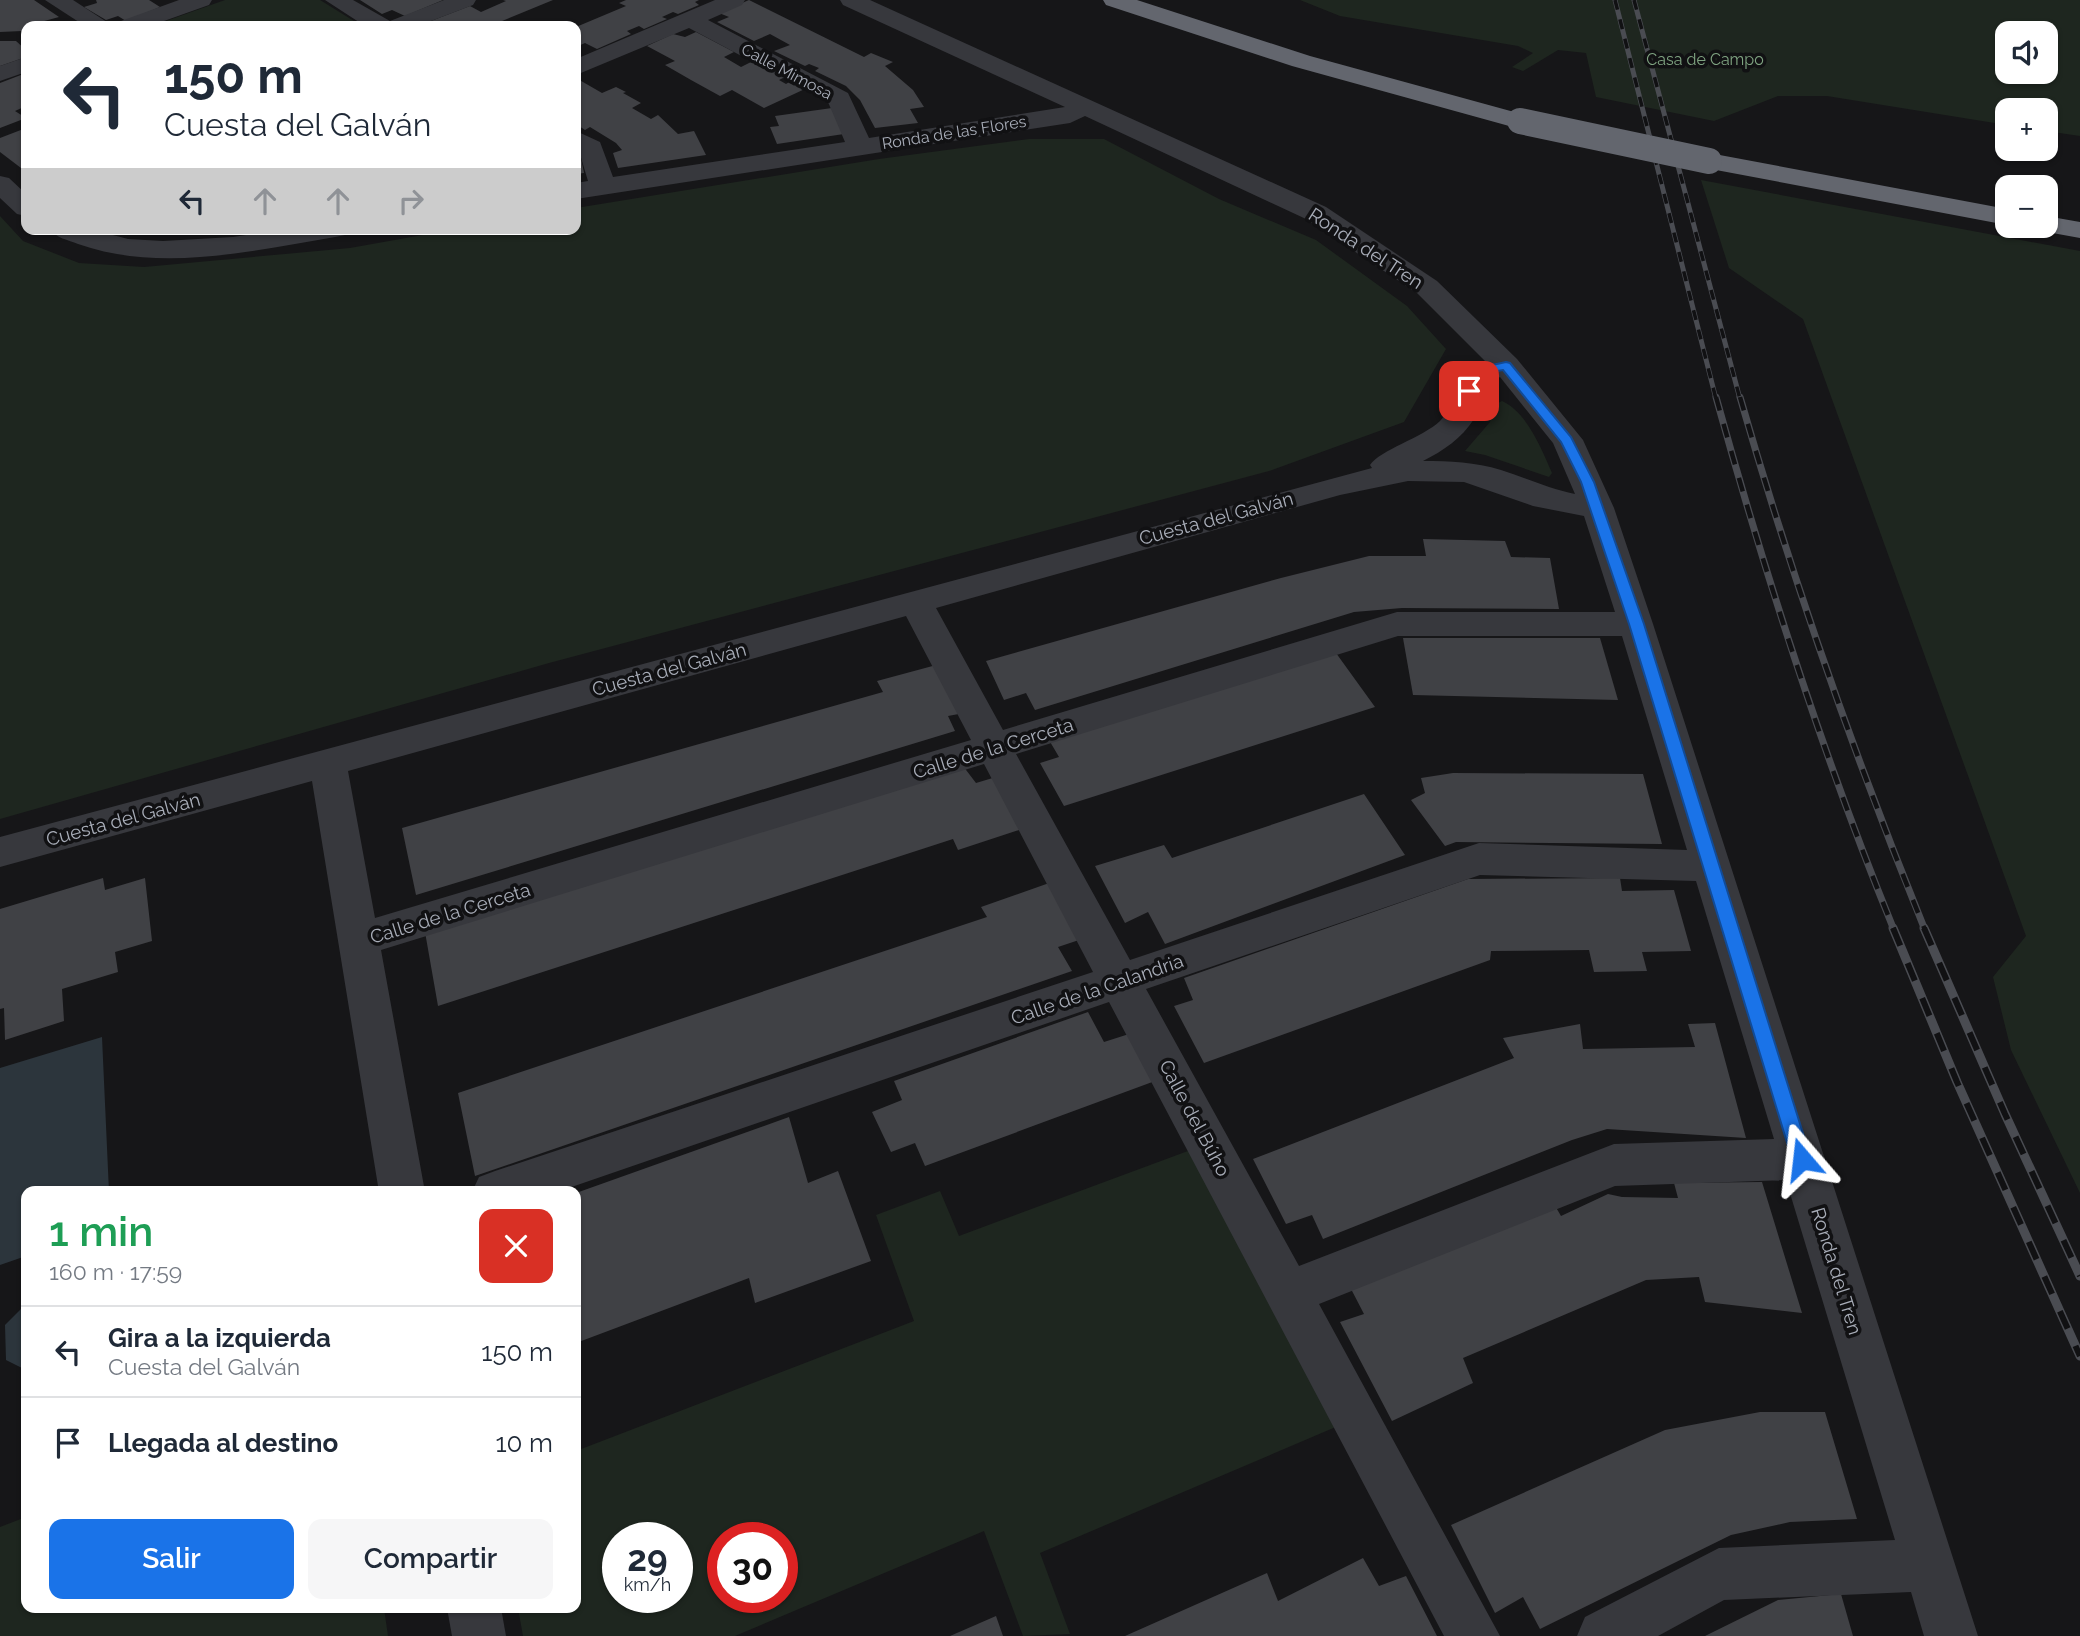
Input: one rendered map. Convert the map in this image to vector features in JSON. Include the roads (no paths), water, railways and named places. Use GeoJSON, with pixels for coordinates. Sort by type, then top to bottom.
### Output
{"type":"FeatureCollection","features":[{"type":"Feature","properties":{"kind":"highway"},"geometry":{"type":"LineString","coordinates":[[1114,0],[1301,61],[1995,214]]}},
{"type":"Feature","properties":{"kind":"highway"},"geometry":{"type":"LineString","coordinates":[[1184,0],[1305,38],[1466,82]]}},
{"type":"Feature","properties":{"kind":"highway"},"geometry":{"type":"LineString","coordinates":[[1712,150],[1927,177]]}},
{"type":"Feature","properties":{"kind":"highway"},"geometry":{"type":"LineString","coordinates":[[2058,200],[2080,204]]}},
{"type":"Feature","properties":{"kind":"highway"},"geometry":{"type":"LineString","coordinates":[[2058,226],[2080,230]]}},
{"type":"Feature","properties":{"kind":"street"},"geometry":{"type":"LineString","coordinates":[[55,0],[92,21]]}},
{"type":"Feature","properties":{"kind":"street"},"geometry":{"type":"LineString","coordinates":[[143,21],[201,0]]}},
{"type":"Feature","properties":{"kind":"street"},"geometry":{"type":"LineString","coordinates":[[336,0],[372,21]]}},
{"type":"Feature","properties":{"kind":"street"},"geometry":{"type":"LineString","coordinates":[[411,21],[465,0]]}},
{"type":"Feature","properties":{"kind":"street"},"geometry":{"type":"LineString","coordinates":[[581,66],[734,0]]}},
{"type":"Feature","properties":{"kind":"street","name":"Ronda de las Flores"},"geometry":{"type":"LineString","coordinates":[[581,190],[1070,115],[1080,108],[851,0]]}},
{"type":"Feature","properties":{"kind":"street","name":"Calle Mimosa"},"geometry":{"type":"LineString","coordinates":[[689,19],[839,98],[860,147]]}},
{"type":"Feature","properties":{"kind":"street"},"geometry":{"type":"LineString","coordinates":[[0,74],[21,66]]}},
{"type":"Feature","properties":{"kind":"street","name":"Ronda del Tren"},"geometry":{"type":"LineString","coordinates":[[1080,108],[1316,214],[1427,287],[1506,365],[1567,440],[1598,508],[1636,624],[1951,1636]]}},
{"type":"Feature","properties":{"kind":"street"},"geometry":{"type":"LineString","coordinates":[[581,142],[591,147],[603,186]]}},
{"type":"Feature","properties":{"kind":"street"},"geometry":{"type":"LineString","coordinates":[[21,176],[0,184],[21,203]]}},
{"type":"Feature","properties":{"kind":"street"},"geometry":{"type":"LineString","coordinates":[[76,235],[87,240],[178,250],[289,235]]}},
{"type":"Feature","properties":{"kind":"street","name":"Cuesta del Galván"},"geometry":{"type":"LineString","coordinates":[[1339,485],[1437,440],[1462,413],[1477,379],[1488,370],[1506,365]]}},
{"type":"Feature","properties":{"kind":"street","name":"Cuesta del Galván"},"geometry":{"type":"LineString","coordinates":[[0,852],[1339,485],[1408,471],[1451,470],[1491,478],[1545,499],[1598,508]]}},
{"type":"Feature","properties":{"kind":"street","name":"Calle del Búho"},"geometry":{"type":"LineString","coordinates":[[915,601],[1473,1636]]}},
{"type":"Feature","properties":{"kind":"street","name":"Calle de la Cerceta"},"geometry":{"type":"LineString","coordinates":[[359,940],[1397,624],[1636,624]]}},
{"type":"Feature","properties":{"kind":"street"},"geometry":{"type":"LineString","coordinates":[[328,762],[401,1186]]}},
{"type":"Feature","properties":{"kind":"street","name":"Calle de la Calandria"},"geometry":{"type":"LineString","coordinates":[[513,1186],[1479,859],[1710,866]]}},
{"type":"Feature","properties":{"kind":"street"},"geometry":{"type":"LineString","coordinates":[[1289,1293],[1614,1165],[1802,1159]]}},
{"type":"Feature","properties":{"kind":"street"},"geometry":{"type":"LineString","coordinates":[[1604,1636],[1719,1574],[1929,1565]]}},
{"type":"Feature","properties":{"kind":"street"},"geometry":{"type":"LineString","coordinates":[[475,1613],[479,1636]]}},
{"type":"Feature","properties":{"kind":"railway"},"geometry":{"type":"LineString","coordinates":[[1615,0],[1716,399]]}},
{"type":"Feature","properties":{"kind":"railway"},"geometry":{"type":"LineString","coordinates":[[1634,0],[1740,399]]}},
{"type":"Feature","properties":{"kind":"railway"},"geometry":{"type":"LineString","coordinates":[[1716,397],[1797,666],[1843,799],[1894,930]]}},
{"type":"Feature","properties":{"kind":"railway"},"geometry":{"type":"LineString","coordinates":[[1740,397],[1825,666],[1925,930]]}},
{"type":"Feature","properties":{"kind":"railway"},"geometry":{"type":"LineString","coordinates":[[1893,928],[1957,1082],[2080,1356]]}},
{"type":"Feature","properties":{"kind":"railway"},"geometry":{"type":"LineString","coordinates":[[1924,928],[2005,1114],[2080,1276]]}},
{"type":"Feature","properties":{"kind":"park label","name":"Casa de Campo"},"geometry":{"type":"Point","coordinates":[1705,59]}}]}
